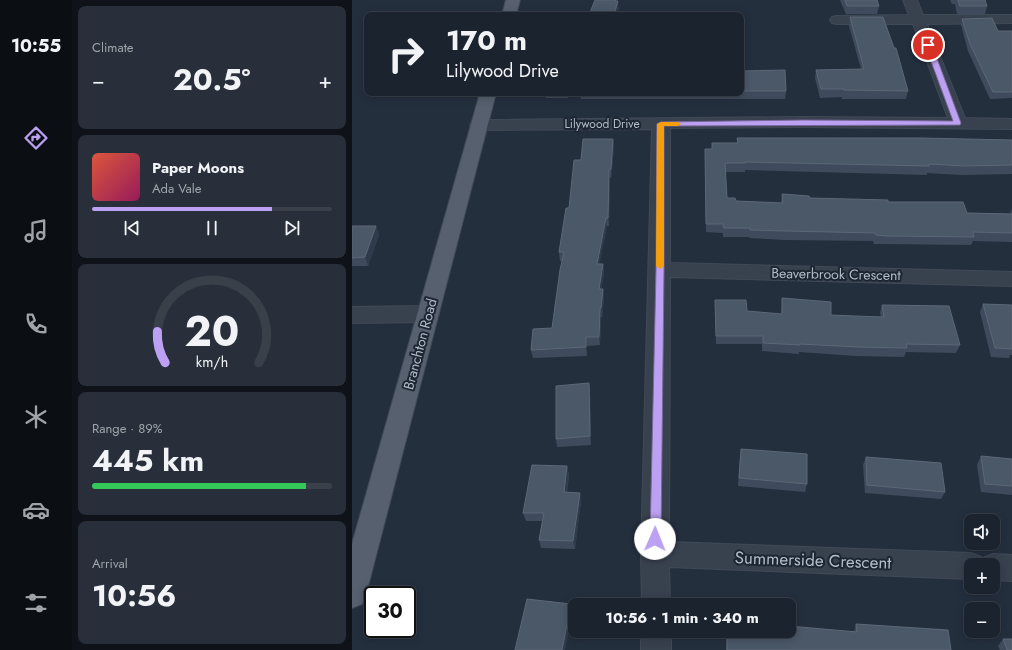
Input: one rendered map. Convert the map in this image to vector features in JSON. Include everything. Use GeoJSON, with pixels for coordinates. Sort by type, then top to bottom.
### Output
{"type":"FeatureCollection","features":[{"type":"Feature","properties":{"kind":"main road"},"geometry":{"type":"LineString","coordinates":[[510,12],[513,0]]}},
{"type":"Feature","properties":{"kind":"main road","name":"Branchton Road"},"geometry":{"type":"LineString","coordinates":[[352,594],[487,96]]}},
{"type":"Feature","properties":{"kind":"street"},"geometry":{"type":"LineString","coordinates":[[910,0],[934,58],[958,123]]}},
{"type":"Feature","properties":{"kind":"street"},"geometry":{"type":"LineString","coordinates":[[837,20],[1012,19]]}},
{"type":"Feature","properties":{"kind":"street","name":"Lilywood Drive"},"geometry":{"type":"LineString","coordinates":[[479,125],[804,122],[1012,124]]}},
{"type":"Feature","properties":{"kind":"street"},"geometry":{"type":"LineString","coordinates":[[656,598],[655,554],[661,124]]}},
{"type":"Feature","properties":{"kind":"street","name":"Beaverbrook Crescent"},"geometry":{"type":"LineString","coordinates":[[660,270],[1012,279]]}},
{"type":"Feature","properties":{"kind":"street"},"geometry":{"type":"LineString","coordinates":[[352,315],[428,314]]}},
{"type":"Feature","properties":{"kind":"street","name":"Summerside Crescent"},"geometry":{"type":"LineString","coordinates":[[655,554],[964,566]]}},
{"type":"Feature","properties":{"kind":"street"},"geometry":{"type":"LineString","coordinates":[[1000,567],[1012,568]]}},
{"type":"Feature","properties":{"kind":"street"},"geometry":{"type":"LineString","coordinates":[[656,638],[656,650]]}},
{"type":"Feature","properties":{"kind":"building"},"geometry":{"type":"Polygon","coordinates":[[[595,0],[618,1],[615,12],[590,12],[595,0]]]}},
{"type":"Feature","properties":{"kind":"building"},"geometry":{"type":"Polygon","coordinates":[[[845,0],[877,0],[879,6],[847,6],[845,0]]]}},
{"type":"Feature","properties":{"kind":"building"},"geometry":{"type":"Polygon","coordinates":[[[958,0],[985,0],[987,6],[960,6],[958,0]]]}},
{"type":"Feature","properties":{"kind":"building"},"geometry":{"type":"Polygon","coordinates":[[[850,17],[883,17],[894,48],[896,48],[908,91],[821,89],[816,70],[864,69],[850,17]]]}},
{"type":"Feature","properties":{"kind":"building"},"geometry":{"type":"Polygon","coordinates":[[[992,18],[998,31],[1012,31],[1012,92],[993,92],[970,44],[962,19],[992,18]]]}},
{"type":"Feature","properties":{"kind":"building"},"geometry":{"type":"Polygon","coordinates":[[[785,70],[786,91],[744,91],[744,71],[785,70]]]}},
{"type":"Feature","properties":{"kind":"building"},"geometry":{"type":"Polygon","coordinates":[[[737,138],[921,138],[1012,140],[1012,165],[965,166],[929,164],[929,166],[745,162],[725,163],[727,198],[735,198],[736,201],[783,203],[782,194],[809,196],[810,198],[888,200],[888,202],[963,202],[967,213],[1012,214],[1012,233],[973,232],[974,237],[887,236],[876,235],[875,233],[750,230],[750,228],[724,228],[723,224],[706,224],[705,149],[712,149],[712,143],[738,143],[737,138]]]}},
{"type":"Feature","properties":{"kind":"building"},"geometry":{"type":"Polygon","coordinates":[[[583,139],[613,139],[611,169],[609,170],[608,218],[606,218],[597,264],[603,264],[599,289],[603,289],[600,308],[599,337],[586,337],[586,347],[531,350],[533,329],[552,328],[564,252],[559,252],[566,208],[569,208],[574,160],[581,160],[583,139]]]}},
{"type":"Feature","properties":{"kind":"building"},"geometry":{"type":"Polygon","coordinates":[[[352,226],[376,226],[365,257],[352,258],[352,226]]]}},
{"type":"Feature","properties":{"kind":"building"},"geometry":{"type":"Polygon","coordinates":[[[782,298],[831,302],[831,315],[884,317],[882,305],[949,306],[960,345],[906,344],[907,348],[800,345],[763,343],[763,336],[716,336],[715,300],[746,300],[747,311],[782,314],[782,298]]]}},
{"type":"Feature","properties":{"kind":"building"},"geometry":{"type":"Polygon","coordinates":[[[983,304],[1012,305],[1012,349],[995,348],[983,304]]]}},
{"type":"Feature","properties":{"kind":"building"},"geometry":{"type":"Polygon","coordinates":[[[589,383],[590,436],[556,439],[556,386],[589,383]]]}},
{"type":"Feature","properties":{"kind":"building"},"geometry":{"type":"Polygon","coordinates":[[[741,449],[807,454],[807,484],[739,478],[741,449]]]}},
{"type":"Feature","properties":{"kind":"building"},"geometry":{"type":"Polygon","coordinates":[[[981,456],[1012,459],[1012,486],[985,484],[981,456]]]}},
{"type":"Feature","properties":{"kind":"building"},"geometry":{"type":"Polygon","coordinates":[[[866,457],[941,463],[945,492],[867,485],[866,457]]]}},
{"type":"Feature","properties":{"kind":"building"},"geometry":{"type":"Polygon","coordinates":[[[532,465],[567,466],[564,492],[580,493],[573,541],[539,540],[544,513],[523,513],[532,465]]]}},
{"type":"Feature","properties":{"kind":"building"},"geometry":{"type":"Polygon","coordinates":[[[527,599],[568,604],[568,619],[562,650],[515,650],[527,599]]]}},
{"type":"Feature","properties":{"kind":"building"},"geometry":{"type":"Polygon","coordinates":[[[856,624],[948,630],[951,650],[727,650],[727,638],[796,638],[796,627],[857,632],[856,624]]]}},
{"type":"Feature","properties":{"kind":"building"},"geometry":{"type":"Polygon","coordinates":[[[1003,639],[1012,639],[1012,650],[1007,650],[1003,639]]]}},
{"type":"Feature","properties":{"kind":"slow traffic"},"geometry":{"type":"LineString","coordinates":[[660,266],[661,124],[678,124]]}},
{"type":"Feature","properties":{"kind":"route"},"geometry":{"type":"LineString","coordinates":[[655,539],[661,124],[804,122],[958,123],[928,45]]}}]}
